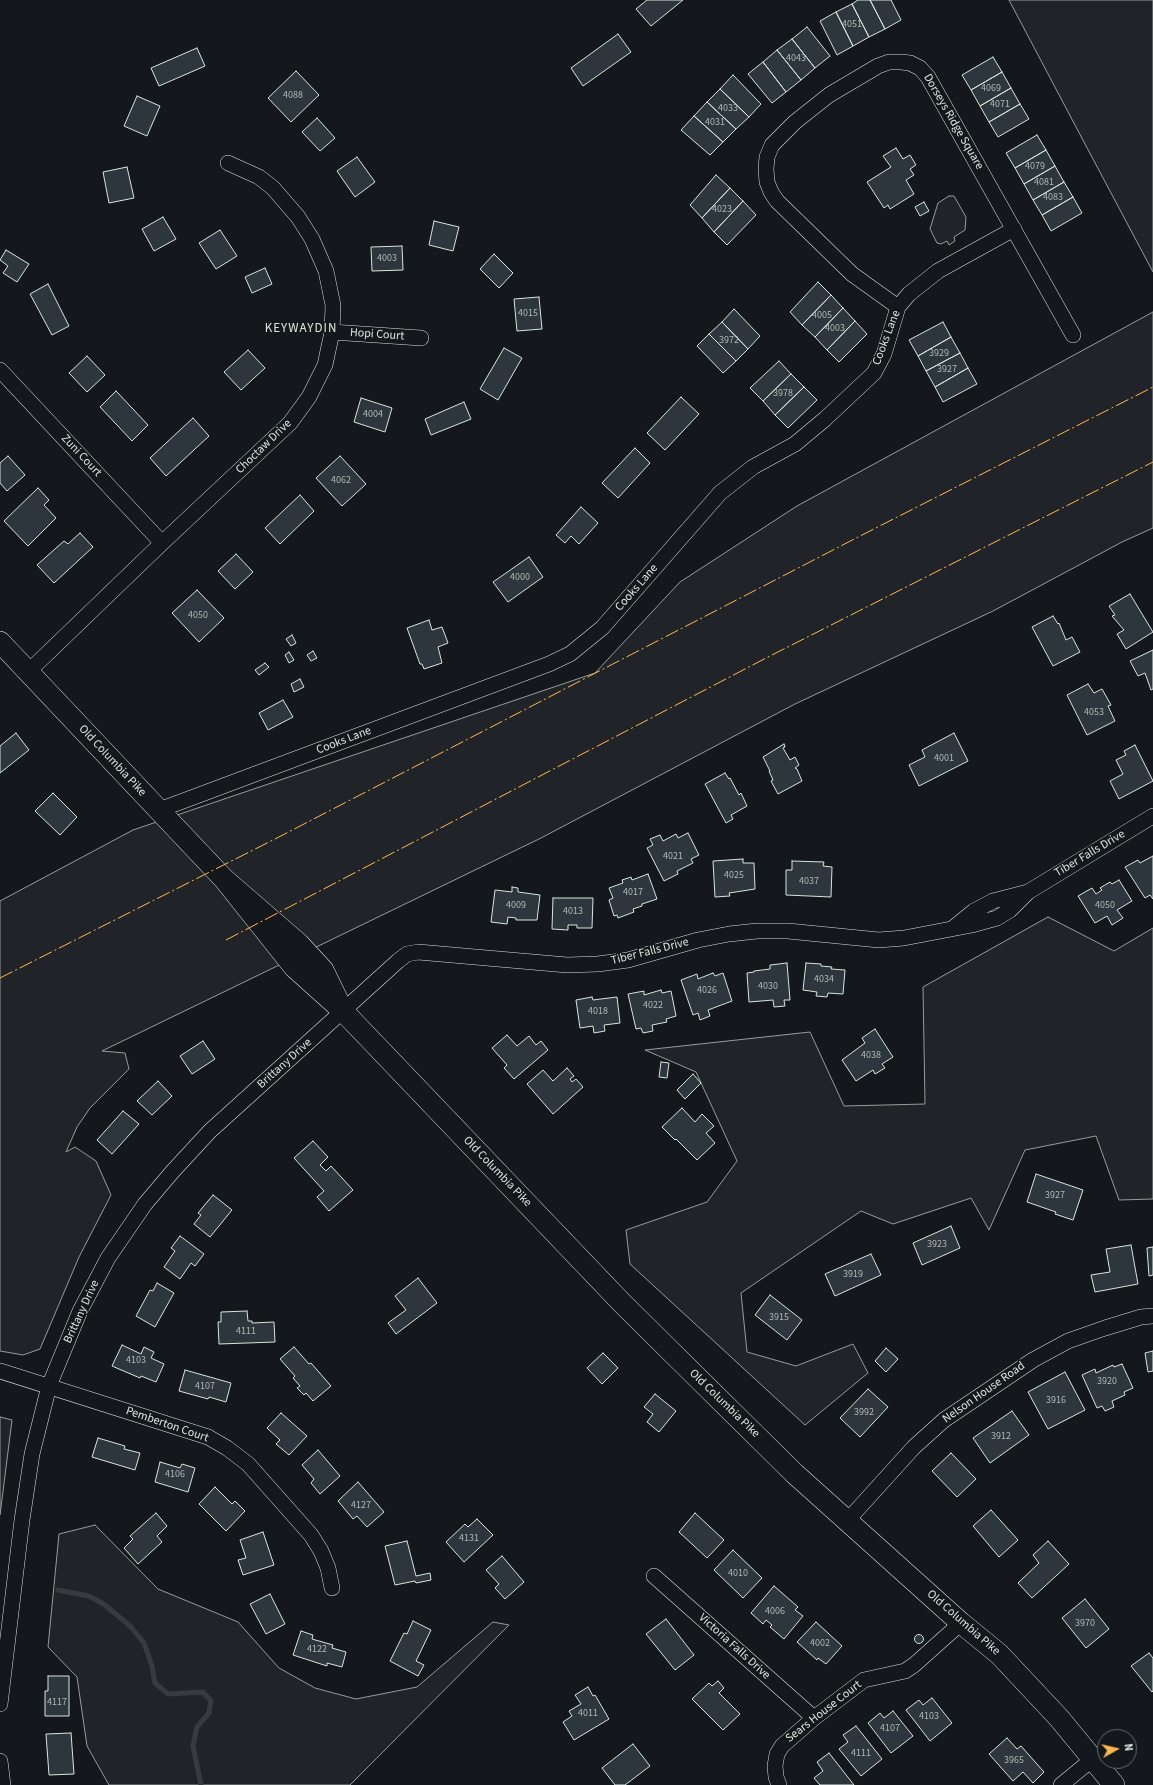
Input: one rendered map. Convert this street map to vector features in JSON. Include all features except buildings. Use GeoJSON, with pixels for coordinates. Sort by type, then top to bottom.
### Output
{"type":"FeatureCollection","features":[{"type":"Feature","properties":{"kind":"street","name":"Dorseys Ridge Square"},"geometry":{"type":"LineString","coordinates":[[898,307],[852,274],[777,201],[767,182],[766,169],[767,157],[772,145],[794,122],[829,95],[878,66],[889,62],[910,63],[920,68],[928,77],[1073,335]]}},
{"type":"Feature","properties":{"kind":"street","name":"Choctaw Drive"},"geometry":{"type":"LineString","coordinates":[[28,672],[162,543],[290,424],[309,397],[325,366],[332,332],[333,305],[326,271],[312,240],[298,217],[272,188],[258,176],[228,163]]}},
{"type":"Feature","properties":{"kind":"street","name":"Cooks Lane"},"geometry":{"type":"LineString","coordinates":[[158,810],[549,664],[570,654],[602,628],[720,493],[753,467],[795,444],[825,420],[874,373],[884,354],[898,307],[909,294],[938,270],[1014,229]]}},
{"type":"Feature","properties":{"kind":"street","name":"Hopi Court"},"geometry":{"type":"LineString","coordinates":[[332,332],[421,338]]}},
{"type":"Feature","properties":{"kind":"street","name":"Zuni Court"},"geometry":{"type":"LineString","coordinates":[[0,370],[162,543]]}},
{"type":"Feature","properties":{"kind":"street","name":"Old Columbia Pike"},"geometry":{"type":"LineString","coordinates":[[0,642],[224,879],[294,967],[343,1011],[622,1303],[789,1468],[961,1622],[999,1654],[1030,1685],[1094,1758],[1114,1785]]}},
{"type":"Feature","properties":{"kind":"street","name":"Tiber Falls Drive"},"geometry":{"type":"LineString","coordinates":[[343,1011],[398,961],[407,954],[418,952],[567,965],[598,964],[628,960],[698,940],[729,934],[757,931],[788,931],[879,940],[904,938],[952,928],[972,926],[997,918],[1016,905],[1028,892],[1153,816]]}},
{"type":"Feature","properties":{"kind":"street","name":"Brittany Drive"},"geometry":{"type":"LineString","coordinates":[[0,1704],[22,1520],[32,1454],[49,1386],[80,1311],[108,1258],[145,1204],[173,1171],[210,1131],[343,1011]]}},
{"type":"Feature","properties":{"kind":"street","name":"Nelson House Road"},"geometry":{"type":"LineString","coordinates":[[847,1520],[914,1447],[944,1420],[1033,1360],[1068,1341],[1142,1317],[1153,1316]]}},
{"type":"Feature","properties":{"kind":"street","name":"Pemberton Court"},"geometry":{"type":"LineString","coordinates":[[0,1371],[208,1437],[227,1448],[248,1464],[311,1535],[321,1551],[328,1568],[332,1588]]}},
{"type":"Feature","properties":{"kind":"street","name":"Victoria Falls Drive"},"geometry":{"type":"LineString","coordinates":[[654,1576],[814,1718]]}},
{"type":"Feature","properties":{"kind":"street","name":"Sears House Court"},"geometry":{"type":"LineString","coordinates":[[780,1785],[776,1777],[777,1754],[782,1746],[814,1718],[864,1680],[904,1670],[914,1665],[961,1622]]}},
{"type":"Feature","properties":{"kind":"street"},"geometry":{"type":"LineString","coordinates":[[1061,1785],[1094,1758]]}},
{"type":"Feature","properties":{"kind":"street"},"geometry":{"type":"LineString","coordinates":[[0,1762],[3,1785]]}},
{"type":"Feature","properties":{"kind":"shaded area"},"geometry":{"type":"Polygon","coordinates":[[[1009,0],[1153,0],[1153,272],[1085,144],[1009,0]]]}},
{"type":"Feature","properties":{"kind":"shaded area"},"geometry":{"type":"Polygon","coordinates":[[[949,196],[954,196],[966,217],[965,230],[954,237],[955,241],[949,245],[947,241],[941,244],[937,243],[930,229],[938,203],[949,196]]]}},
{"type":"Feature","properties":{"kind":"shaded area"},"geometry":{"type":"Polygon","coordinates":[[[1153,312],[1153,528],[1122,542],[993,611],[795,704],[541,838],[102,1051],[125,1053],[129,1069],[90,1108],[77,1127],[66,1152],[75,1147],[96,1161],[111,1195],[79,1257],[40,1349],[23,1355],[0,1351],[0,901],[133,830],[595,673],[680,582],[797,506],[1153,312]]]}},
{"type":"Feature","properties":{"kind":"shaded area"},"geometry":{"type":"Polygon","coordinates":[[[1048,917],[1114,951],[1153,928],[1153,1199],[1119,1200],[1096,1136],[1025,1150],[989,1230],[971,1198],[893,1224],[861,1211],[741,1293],[747,1352],[796,1366],[853,1344],[868,1373],[805,1425],[630,1264],[626,1230],[707,1202],[737,1161],[696,1072],[645,1050],[810,1032],[844,1106],[925,1104],[923,987],[1048,917]]]}},
{"type":"Feature","properties":{"kind":"shaded area"},"geometry":{"type":"Polygon","coordinates":[[[0,1417],[12,1420],[0,1515],[0,1417]]]}},
{"type":"Feature","properties":{"kind":"shaded area"},"geometry":{"type":"Polygon","coordinates":[[[95,1525],[158,1589],[238,1622],[279,1668],[315,1688],[356,1699],[417,1687],[493,1622],[509,1625],[350,1785],[109,1785],[87,1746],[77,1677],[48,1647],[59,1534],[95,1525]]]}},
{"type":"Feature","properties":{"kind":"waterway"},"geometry":{"type":"LineString","coordinates":[[58,1590],[89,1596],[105,1605],[130,1626],[144,1643],[152,1666],[155,1683],[168,1694],[203,1692],[211,1701],[209,1713],[197,1727],[193,1746],[201,1785]]}},
{"type":"Feature","properties":{"kind":"power"},"geometry":{"type":"LineString","coordinates":[[0,978],[275,839],[862,535],[1153,387]]}},
{"type":"Feature","properties":{"kind":"power"},"geometry":{"type":"LineString","coordinates":[[226,940],[768,657],[1153,462]]}},
{"type":"Feature","properties":{"kind":"district","name":"KEYWAYDIN"},"geometry":{"type":"Point","coordinates":[301,329]}}]}
